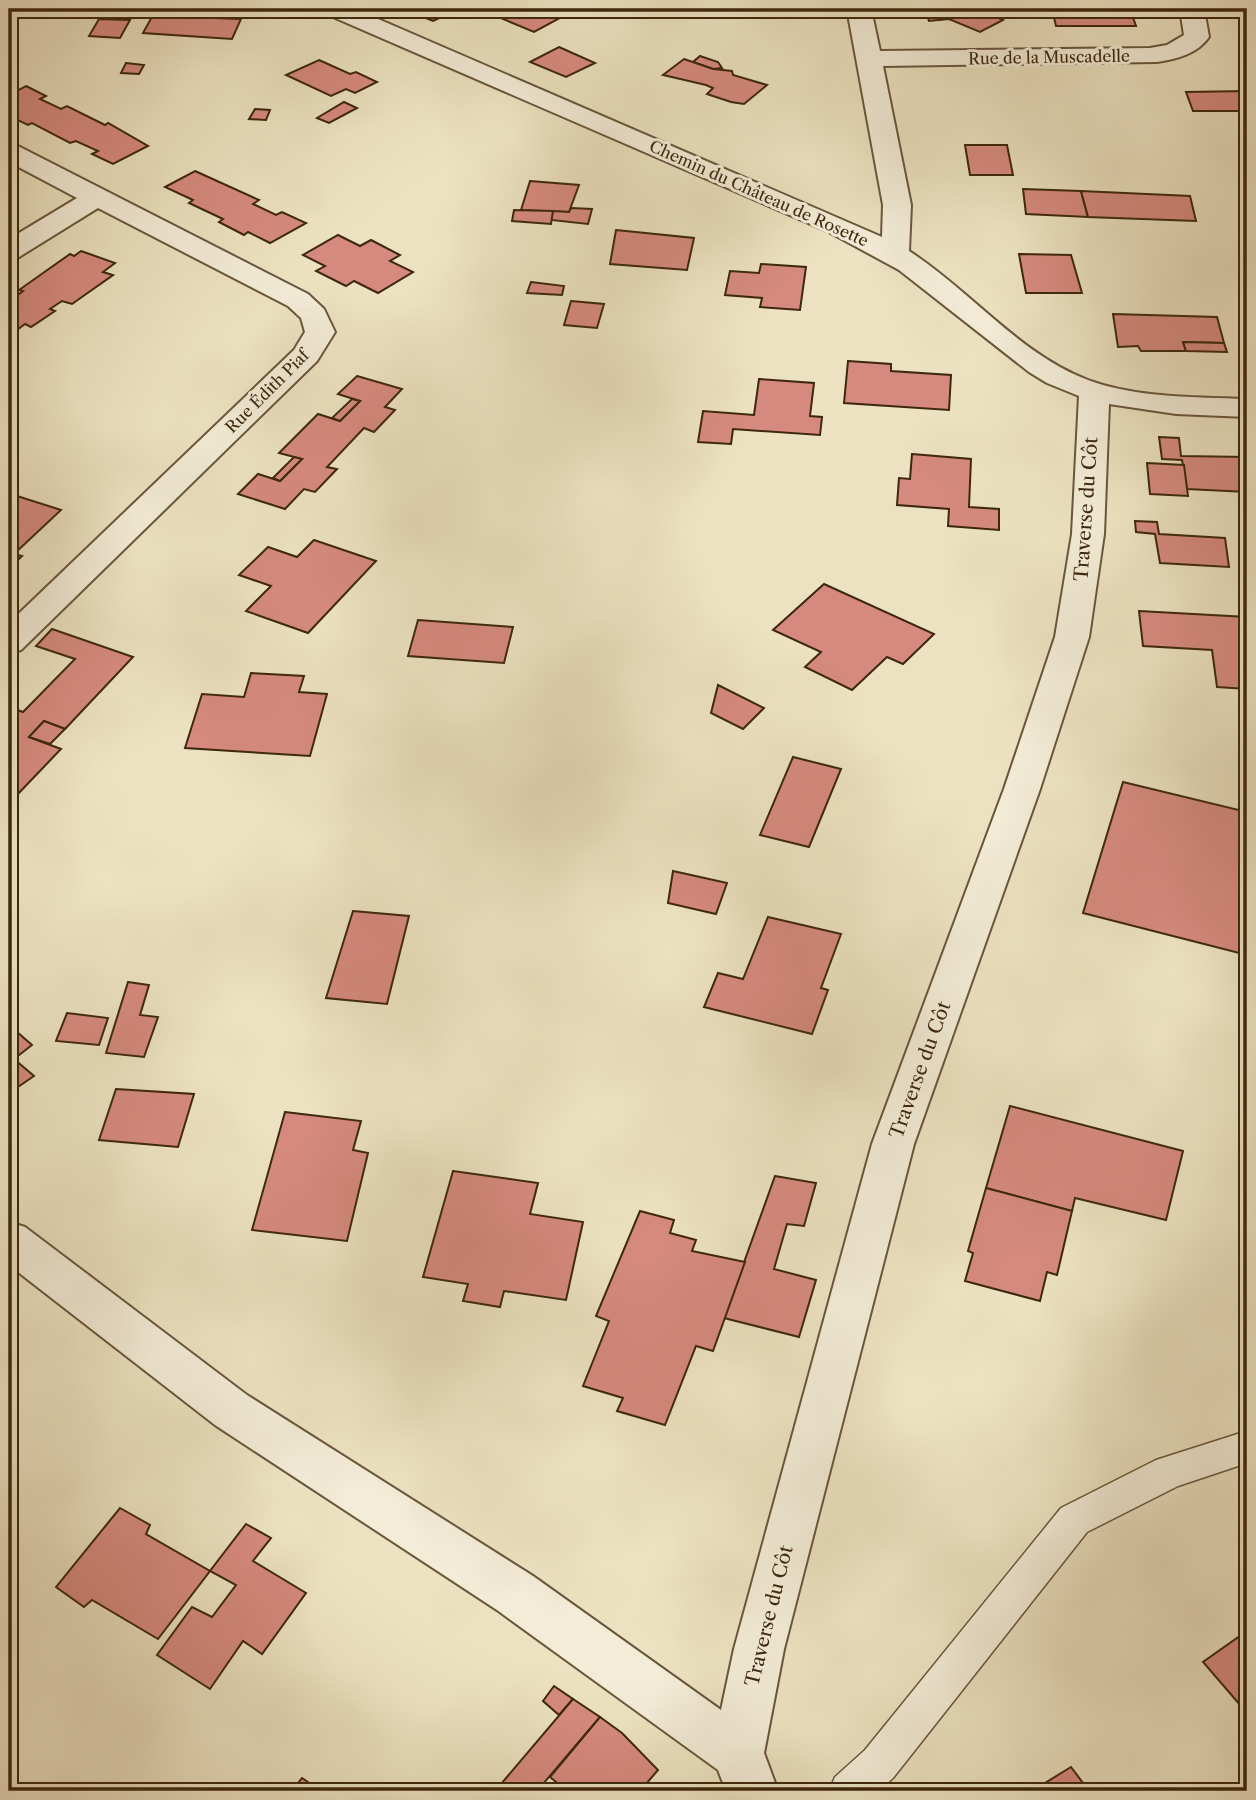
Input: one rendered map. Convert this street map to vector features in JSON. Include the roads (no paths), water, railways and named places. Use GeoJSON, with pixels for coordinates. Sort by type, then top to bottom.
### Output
{"type":"FeatureCollection","features":[{"type":"Feature","properties":{"kind":"street","name":"Chemin du Château de Rosette"},"geometry":{"type":"LineString","coordinates":[[335,9],[839,226],[917,269],[996,334],[1060,379],[1122,399],[1213,408],[1247,408]]}},
{"type":"Feature","properties":{"kind":"street"},"geometry":{"type":"LineString","coordinates":[[859,9],[897,205],[895,256]]}},
{"type":"Feature","properties":{"kind":"street","name":"Rue de la Muscadelle"},"geometry":{"type":"LineString","coordinates":[[867,59],[1150,56],[1175,52],[1189,45],[1197,37],[1192,9]]}},
{"type":"Feature","properties":{"kind":"street","name":"Rue Édith Piaf"},"geometry":{"type":"LineString","coordinates":[[9,152],[298,300],[314,315],[320,332],[306,355],[9,642]]}},
{"type":"Feature","properties":{"kind":"street"},"geometry":{"type":"LineString","coordinates":[[9,251],[97,197]]}},
{"type":"Feature","properties":{"kind":"street","name":"Traverse du Côt"},"geometry":{"type":"LineString","coordinates":[[745,1772],[759,1648],[893,1144],[1022,789],[1072,637],[1088,534],[1094,390]]}},
{"type":"Feature","properties":{"kind":"street"},"geometry":{"type":"LineString","coordinates":[[9,1240],[231,1410],[515,1592],[745,1772]]}},
{"type":"Feature","properties":{"kind":"lane"},"geometry":{"type":"LineString","coordinates":[[849,1791],[879,1764],[1074,1520],[1169,1472],[1247,1447]]}}]}
